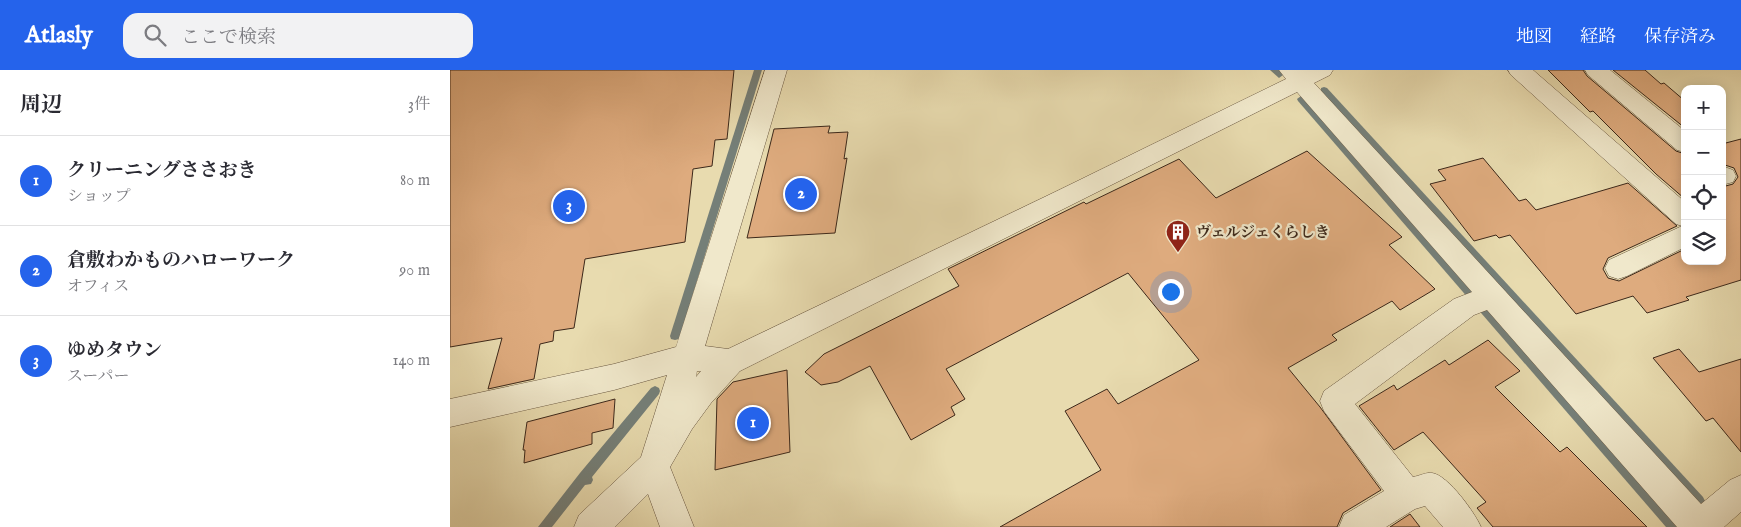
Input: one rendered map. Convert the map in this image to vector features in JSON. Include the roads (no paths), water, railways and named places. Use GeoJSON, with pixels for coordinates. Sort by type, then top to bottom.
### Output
{"type":"FeatureCollection","features":[{"type":"Feature","properties":{"kind":"street"},"geometry":{"type":"LineString","coordinates":[[677,527],[654,466],[776,70]]}},
{"type":"Feature","properties":{"kind":"street"},"geometry":{"type":"LineString","coordinates":[[1520,70],[1681,213]]}},
{"type":"Feature","properties":{"kind":"street"},"geometry":{"type":"LineString","coordinates":[[1596,70],[1681,141]]}},
{"type":"Feature","properties":{"kind":"street"},"geometry":{"type":"LineString","coordinates":[[592,527],[654,466],[700,393],[730,362],[1066,198],[1304,74],[1481,300],[1699,527],[1741,491]]}},
{"type":"Feature","properties":{"kind":"street"},"geometry":{"type":"LineString","coordinates":[[1618,268],[1681,237]]}},
{"type":"Feature","properties":{"kind":"street"},"geometry":{"type":"LineString","coordinates":[[1407,495],[1335,401],[1464,307],[1481,300]]}},
{"type":"Feature","properties":{"kind":"street"},"geometry":{"type":"LineString","coordinates":[[450,414],[614,377],[687,357],[730,362]]}},
{"type":"Feature","properties":{"kind":"street"},"geometry":{"type":"LineString","coordinates":[[1356,527],[1407,495],[1431,488],[1464,527]]}},
{"type":"Feature","properties":{"kind":"waterway"},"geometry":{"type":"LineString","coordinates":[[675,336],[758,70]]}},
{"type":"Feature","properties":{"kind":"waterway"},"geometry":{"type":"LineString","coordinates":[[1274,70],[1279,75]]}},
{"type":"Feature","properties":{"kind":"waterway"},"geometry":{"type":"LineString","coordinates":[[1324,90],[1699,501]]}},
{"type":"Feature","properties":{"kind":"waterway"},"geometry":{"type":"LineString","coordinates":[[1301,99],[1674,527]]}},
{"type":"Feature","properties":{"kind":"waterway"},"geometry":{"type":"LineString","coordinates":[[584,477],[655,391]]}},
{"type":"Feature","properties":{"kind":"waterway"},"geometry":{"type":"LineString","coordinates":[[544,527],[584,477]]}},
{"type":"Feature","properties":{"kind":"waterway"},"geometry":{"type":"LineString","coordinates":[[584,477],[587,480]]}},
{"type":"Feature","properties":{"kind":"place","name":"倉敷わかものハローワーク"},"geometry":{"type":"Point","coordinates":[801,194]}},
{"type":"Feature","properties":{"kind":"place","name":"ゆめタウン"},"geometry":{"type":"Point","coordinates":[569,206]}},
{"type":"Feature","properties":{"kind":"place","name":"ヴェルジェくらしき"},"geometry":{"type":"Point","coordinates":[1178,253]}},
{"type":"Feature","properties":{"kind":"place","name":"クリーニングささおき"},"geometry":{"type":"Point","coordinates":[753,423]}}]}
